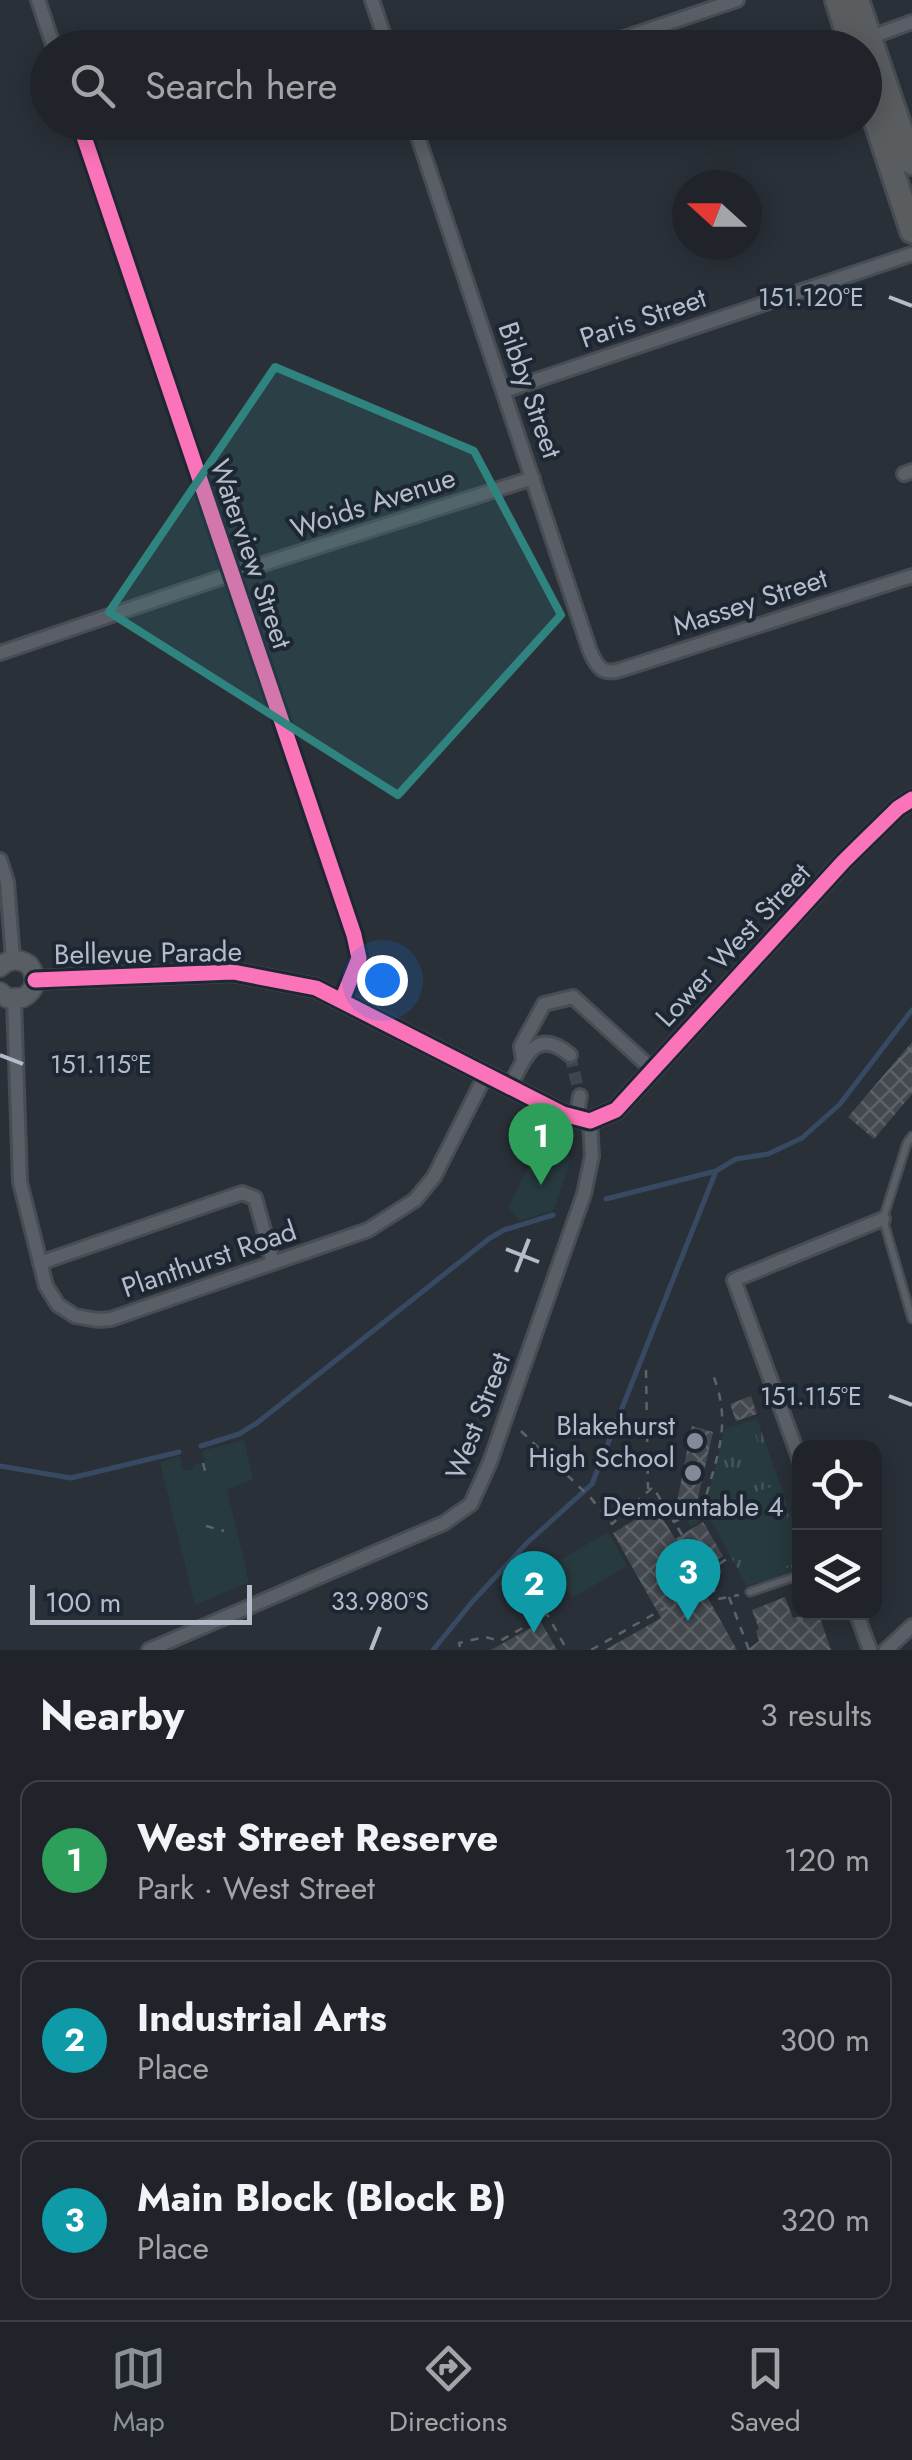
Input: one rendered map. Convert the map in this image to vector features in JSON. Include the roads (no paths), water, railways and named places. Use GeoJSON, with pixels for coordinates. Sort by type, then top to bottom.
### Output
{"type":"FeatureCollection","features":[{"type":"Feature","properties":{"kind":"highway"},"geometry":{"type":"LineString","coordinates":[[837,0],[854,30]]}},
{"type":"Feature","properties":{"kind":"highway"},"geometry":{"type":"LineString","coordinates":[[857,0],[860,30]]}},
{"type":"Feature","properties":{"kind":"highway"},"geometry":{"type":"LineString","coordinates":[[882,93],[912,164]]}},
{"type":"Feature","properties":{"kind":"highway"},"geometry":{"type":"LineString","coordinates":[[882,140],[912,231]]}},
{"type":"Feature","properties":{"kind":"street"},"geometry":{"type":"LineString","coordinates":[[38,0],[48,30]]}},
{"type":"Feature","properties":{"kind":"street"},"geometry":{"type":"LineString","coordinates":[[372,0],[382,30]]}},
{"type":"Feature","properties":{"kind":"street"},"geometry":{"type":"LineString","coordinates":[[648,30],[737,0]]}},
{"type":"Feature","properties":{"kind":"street"},"geometry":{"type":"LineString","coordinates":[[882,34],[912,22]]}},
{"type":"Feature","properties":{"kind":"street","name":"Waterview Street"},"geometry":{"type":"LineString","coordinates":[[86,140],[354,935],[359,958],[342,1000]]}},
{"type":"Feature","properties":{"kind":"street","name":"Bibby Street"},"geometry":{"type":"LineString","coordinates":[[420,140],[590,651],[604,672]]}},
{"type":"Feature","properties":{"kind":"street","name":"Paris Street"},"geometry":{"type":"LineString","coordinates":[[504,392],[912,254]]}},
{"type":"Feature","properties":{"kind":"street","name":"Woids Avenue"},"geometry":{"type":"LineString","coordinates":[[0,653],[533,478]]}},
{"type":"Feature","properties":{"kind":"street","name":"Massey Street"},"geometry":{"type":"LineString","coordinates":[[604,672],[912,576]]}},
{"type":"Feature","properties":{"kind":"street","name":"Lower West Street"},"geometry":{"type":"LineString","coordinates":[[583,1120],[616,1110],[844,862],[912,799]]}},
{"type":"Feature","properties":{"kind":"street"},"geometry":{"type":"LineString","coordinates":[[0,860],[8,882],[6,963],[29,965],[35,980],[28,995],[4,995]]}},
{"type":"Feature","properties":{"kind":"street","name":"Bellevue Parade"},"geometry":{"type":"LineString","coordinates":[[35,980],[232,972],[302,985],[342,1000],[583,1120]]}},
{"type":"Feature","properties":{"kind":"street","name":"Planthurst Road"},"geometry":{"type":"LineString","coordinates":[[4,995],[20,1182],[46,1286],[58,1304],[75,1316],[98,1320],[368,1230],[415,1200],[434,1177],[486,1074]]}},
{"type":"Feature","properties":{"kind":"street"},"geometry":{"type":"LineString","coordinates":[[523,1061],[521,1046],[544,1004],[573,997],[652,1070]]}},
{"type":"Feature","properties":{"kind":"street"},"geometry":{"type":"LineString","coordinates":[[510,1086],[531,1047],[540,1043],[560,1047],[570,1055]]}},
{"type":"Feature","properties":{"kind":"street","name":"West Street"},"geometry":{"type":"LineString","coordinates":[[149,1650],[444,1522],[470,1504],[490,1462],[584,1194],[592,1156],[580,1096]]}},
{"type":"Feature","properties":{"kind":"street"},"geometry":{"type":"LineString","coordinates":[[40,1264],[242,1192],[255,1198],[273,1263]]}},
{"type":"Feature","properties":{"kind":"street"},"geometry":{"type":"LineString","coordinates":[[793,1440],[734,1280],[883,1219]]}},
{"type":"Feature","properties":{"kind":"street"},"geometry":{"type":"LineString","coordinates":[[859,1620],[870,1650]]}},
{"type":"Feature","properties":{"kind":"street"},"geometry":{"type":"LineString","coordinates":[[886,1650],[912,1626]]}},
{"type":"Feature","properties":{"kind":"lane"},"geometry":{"type":"LineString","coordinates":[[912,1136],[883,1219],[912,1319]]}},
{"type":"Feature","properties":{"kind":"lane"},"geometry":{"type":"LineString","coordinates":[[750,1592],[792,1578]]}},
{"type":"Feature","properties":{"kind":"waterway"},"geometry":{"type":"LineString","coordinates":[[606,1199],[716,1171],[736,1159],[768,1154],[802,1138],[840,1104],[912,1010]]}},
{"type":"Feature","properties":{"kind":"waterway"},"geometry":{"type":"LineString","coordinates":[[433,1650],[527,1543],[592,1484],[716,1171]]}},
{"type":"Feature","properties":{"kind":"waterway"},"geometry":{"type":"LineString","coordinates":[[201,1446],[239,1434],[257,1423],[490,1238],[553,1215]]}},
{"type":"Feature","properties":{"kind":"waterway"},"geometry":{"type":"LineString","coordinates":[[0,1466],[71,1478],[179,1452]]}},
{"type":"Feature","properties":{"kind":"tunnel"},"geometry":{"type":"LineString","coordinates":[[570,1055],[580,1096]]}},
{"type":"Feature","properties":{"kind":"place","name":"West Street Reserve"},"geometry":{"type":"Point","coordinates":[541,1185]}},
{"type":"Feature","properties":{"kind":"place","name":"Blakehurst High School"},"geometry":{"type":"Point","coordinates":[695,1441]}},
{"type":"Feature","properties":{"kind":"place","name":"Demountable 4"},"geometry":{"type":"Point","coordinates":[693,1473]}},
{"type":"Feature","properties":{"kind":"place","name":"Main Block (Block B)"},"geometry":{"type":"Point","coordinates":[688,1621]}},
{"type":"Feature","properties":{"kind":"place","name":"Industrial Arts"},"geometry":{"type":"Point","coordinates":[534,1633]}}]}
